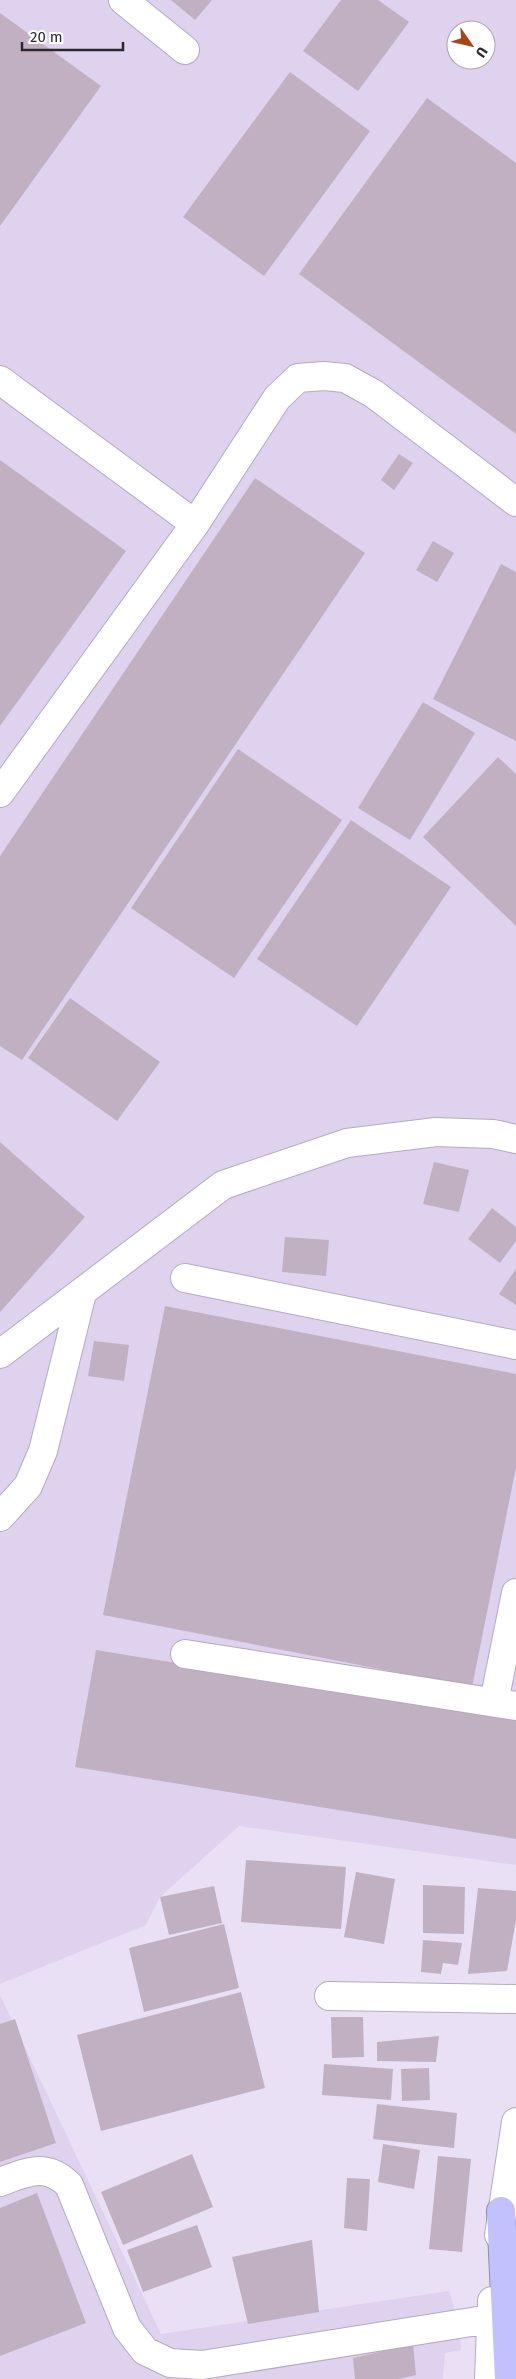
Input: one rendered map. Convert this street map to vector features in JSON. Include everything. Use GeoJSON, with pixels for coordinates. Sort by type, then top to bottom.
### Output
{"type":"FeatureCollection","features":[{"type":"Feature","properties":{"kind":"highway"},"geometry":{"type":"LineString","coordinates":[[501,2211],[509,2379]]}},
{"type":"Feature","properties":{"kind":"street"},"geometry":{"type":"LineString","coordinates":[[123,0],[185,50]]}},
{"type":"Feature","properties":{"kind":"street"},"geometry":{"type":"LineString","coordinates":[[0,793],[195,524],[277,398],[298,378],[324,376],[345,378],[366,390],[516,502]]}},
{"type":"Feature","properties":{"kind":"street"},"geometry":{"type":"LineString","coordinates":[[0,380],[195,524]]}},
{"type":"Feature","properties":{"kind":"street"},"geometry":{"type":"LineString","coordinates":[[0,1354],[223,1185],[347,1143],[436,1132],[493,1134],[516,1139]]}},
{"type":"Feature","properties":{"kind":"street"},"geometry":{"type":"LineString","coordinates":[[185,1278],[516,1345]]}},
{"type":"Feature","properties":{"kind":"street"},"geometry":{"type":"LineString","coordinates":[[0,1517],[28,1486],[43,1451],[82,1293]]}},
{"type":"Feature","properties":{"kind":"street"},"geometry":{"type":"LineString","coordinates":[[185,1654],[505,1704],[516,1593]]}},
{"type":"Feature","properties":{"kind":"street"},"geometry":{"type":"LineString","coordinates":[[329,1996],[516,1999]]}},
{"type":"Feature","properties":{"kind":"street"},"geometry":{"type":"LineString","coordinates":[[489,2379],[490,2320],[501,2211],[516,2122]]}},
{"type":"Feature","properties":{"kind":"street"},"geometry":{"type":"LineString","coordinates":[[0,2182],[32,2170],[55,2174],[69,2185],[127,2328],[145,2351],[170,2363],[202,2365],[490,2320]]}},
{"type":"Feature","properties":{"kind":"shaded area"},"geometry":{"type":"Polygon","coordinates":[[[0,0],[516,0],[516,1865],[239,1826],[160,1897],[146,1925],[0,1984],[0,0]]]}},
{"type":"Feature","properties":{"kind":"shaded area"},"geometry":{"type":"Polygon","coordinates":[[[0,1995],[161,2334],[449,2291],[459,2323],[461,2350],[445,2353],[443,2379],[0,2379],[0,1995]]]}},
{"type":"Feature","properties":{"kind":"building"},"geometry":{"type":"Polygon","coordinates":[[[171,0],[212,0],[195,20],[171,0]]]}},
{"type":"Feature","properties":{"kind":"building"},"geometry":{"type":"Polygon","coordinates":[[[341,0],[378,0],[409,22],[358,91],[303,51],[341,0]]]}},
{"type":"Feature","properties":{"kind":"building"},"geometry":{"type":"Polygon","coordinates":[[[0,13],[101,86],[0,226],[0,13]]]}},
{"type":"Feature","properties":{"kind":"building"},"geometry":{"type":"Polygon","coordinates":[[[290,72],[370,131],[264,276],[183,217],[290,72]]]}},
{"type":"Feature","properties":{"kind":"building"},"geometry":{"type":"Polygon","coordinates":[[[427,98],[516,163],[516,434],[299,274],[427,98]]]}},
{"type":"Feature","properties":{"kind":"building"},"geometry":{"type":"Polygon","coordinates":[[[399,454],[413,463],[394,490],[381,480],[399,454]]]}},
{"type":"Feature","properties":{"kind":"building"},"geometry":{"type":"Polygon","coordinates":[[[0,460],[126,551],[0,726],[0,460]]]}},
{"type":"Feature","properties":{"kind":"building"},"geometry":{"type":"Polygon","coordinates":[[[255,478],[365,553],[22,1060],[0,1046],[0,856],[255,478]]]}},
{"type":"Feature","properties":{"kind":"building"},"geometry":{"type":"Polygon","coordinates":[[[433,541],[454,553],[437,582],[416,570],[433,541]]]}},
{"type":"Feature","properties":{"kind":"building"},"geometry":{"type":"Polygon","coordinates":[[[501,564],[516,572],[516,741],[433,699],[501,564]]]}},
{"type":"Feature","properties":{"kind":"building"},"geometry":{"type":"Polygon","coordinates":[[[423,702],[475,733],[410,840],[358,808],[423,702]]]}},
{"type":"Feature","properties":{"kind":"building"},"geometry":{"type":"Polygon","coordinates":[[[238,749],[342,820],[234,978],[131,908],[238,749]]]}},
{"type":"Feature","properties":{"kind":"building"},"geometry":{"type":"Polygon","coordinates":[[[498,757],[516,774],[516,926],[423,837],[498,757]]]}},
{"type":"Feature","properties":{"kind":"building"},"geometry":{"type":"Polygon","coordinates":[[[351,820],[451,887],[357,1026],[257,959],[351,820]]]}},
{"type":"Feature","properties":{"kind":"building"},"geometry":{"type":"Polygon","coordinates":[[[70,998],[160,1062],[117,1121],[28,1058],[70,998]]]}},
{"type":"Feature","properties":{"kind":"building"},"geometry":{"type":"Polygon","coordinates":[[[0,1142],[85,1217],[0,1312],[0,1142]]]}},
{"type":"Feature","properties":{"kind":"building"},"geometry":{"type":"Polygon","coordinates":[[[434,1162],[469,1170],[459,1212],[423,1204],[434,1162]]]}},
{"type":"Feature","properties":{"kind":"building"},"geometry":{"type":"Polygon","coordinates":[[[492,1208],[516,1227],[516,1241],[500,1263],[468,1239],[492,1208]]]}},
{"type":"Feature","properties":{"kind":"building"},"geometry":{"type":"Polygon","coordinates":[[[285,1237],[329,1240],[326,1276],[282,1272],[285,1237]]]}},
{"type":"Feature","properties":{"kind":"building"},"geometry":{"type":"Polygon","coordinates":[[[516,1269],[516,1305],[499,1294],[516,1269]]]}},
{"type":"Feature","properties":{"kind":"building"},"geometry":{"type":"Polygon","coordinates":[[[165,1306],[516,1374],[516,1467],[472,1687],[103,1615],[165,1306]]]}},
{"type":"Feature","properties":{"kind":"building"},"geometry":{"type":"Polygon","coordinates":[[[94,1341],[129,1345],[124,1381],[88,1376],[94,1341]]]}},
{"type":"Feature","properties":{"kind":"building"},"geometry":{"type":"Polygon","coordinates":[[[96,1650],[516,1718],[516,1839],[75,1767],[96,1650]]]}},
{"type":"Feature","properties":{"kind":"building"},"geometry":{"type":"Polygon","coordinates":[[[246,1860],[346,1867],[341,1929],[241,1922],[246,1860]]]}},
{"type":"Feature","properties":{"kind":"building"},"geometry":{"type":"Polygon","coordinates":[[[356,1872],[395,1879],[384,1944],[344,1937],[356,1872]]]}},
{"type":"Feature","properties":{"kind":"building"},"geometry":{"type":"Polygon","coordinates":[[[423,1885],[465,1887],[464,1934],[423,1933],[423,1885]]]}},
{"type":"Feature","properties":{"kind":"building"},"geometry":{"type":"Polygon","coordinates":[[[214,1886],[222,1923],[169,1935],[160,1897],[214,1886]]]}},
{"type":"Feature","properties":{"kind":"building"},"geometry":{"type":"Polygon","coordinates":[[[478,1888],[516,1891],[516,1920],[507,1971],[468,1974],[478,1888]]]}},
{"type":"Feature","properties":{"kind":"building"},"geometry":{"type":"Polygon","coordinates":[[[224,1924],[239,1988],[144,2012],[129,1948],[224,1924]]]}},
{"type":"Feature","properties":{"kind":"building"},"geometry":{"type":"Polygon","coordinates":[[[423,1940],[462,1943],[458,1965],[443,1963],[441,1974],[421,1972],[423,1940]]]}},
{"type":"Feature","properties":{"kind":"building"},"geometry":{"type":"Polygon","coordinates":[[[241,1992],[265,2088],[101,2131],[77,2035],[241,1992]]]}},
{"type":"Feature","properties":{"kind":"building"},"geometry":{"type":"Polygon","coordinates":[[[331,2017],[363,2017],[364,2057],[332,2058],[331,2017]]]}},
{"type":"Feature","properties":{"kind":"building"},"geometry":{"type":"Polygon","coordinates":[[[15,2019],[56,2143],[0,2162],[0,2024],[15,2019]]]}},
{"type":"Feature","properties":{"kind":"building"},"geometry":{"type":"Polygon","coordinates":[[[439,2036],[436,2062],[377,2061],[377,2042],[439,2036]]]}},
{"type":"Feature","properties":{"kind":"building"},"geometry":{"type":"Polygon","coordinates":[[[324,2064],[393,2069],[391,2100],[322,2095],[324,2064]]]}},
{"type":"Feature","properties":{"kind":"building"},"geometry":{"type":"Polygon","coordinates":[[[429,2068],[430,2100],[402,2101],[401,2069],[429,2068]]]}},
{"type":"Feature","properties":{"kind":"building"},"geometry":{"type":"Polygon","coordinates":[[[377,2104],[457,2113],[454,2148],[373,2139],[377,2104]]]}},
{"type":"Feature","properties":{"kind":"building"},"geometry":{"type":"Polygon","coordinates":[[[383,2144],[420,2150],[414,2189],[378,2182],[383,2144]]]}},
{"type":"Feature","properties":{"kind":"building"},"geometry":{"type":"Polygon","coordinates":[[[192,2154],[213,2207],[123,2245],[101,2192],[192,2154]]]}},
{"type":"Feature","properties":{"kind":"building"},"geometry":{"type":"Polygon","coordinates":[[[438,2156],[471,2159],[462,2252],[429,2249],[438,2156]]]}},
{"type":"Feature","properties":{"kind":"building"},"geometry":{"type":"Polygon","coordinates":[[[347,2178],[370,2179],[367,2231],[344,2228],[347,2178]]]}},
{"type":"Feature","properties":{"kind":"building"},"geometry":{"type":"Polygon","coordinates":[[[37,2193],[86,2323],[0,2356],[0,2208],[37,2193]]]}},
{"type":"Feature","properties":{"kind":"building"},"geometry":{"type":"Polygon","coordinates":[[[197,2225],[212,2267],[143,2292],[127,2250],[197,2225]]]}},
{"type":"Feature","properties":{"kind":"building"},"geometry":{"type":"Polygon","coordinates":[[[312,2240],[319,2312],[248,2324],[232,2257],[312,2240]]]}},
{"type":"Feature","properties":{"kind":"building"},"geometry":{"type":"Polygon","coordinates":[[[413,2344],[416,2375],[399,2379],[355,2379],[353,2358],[413,2344]]]}}]}
